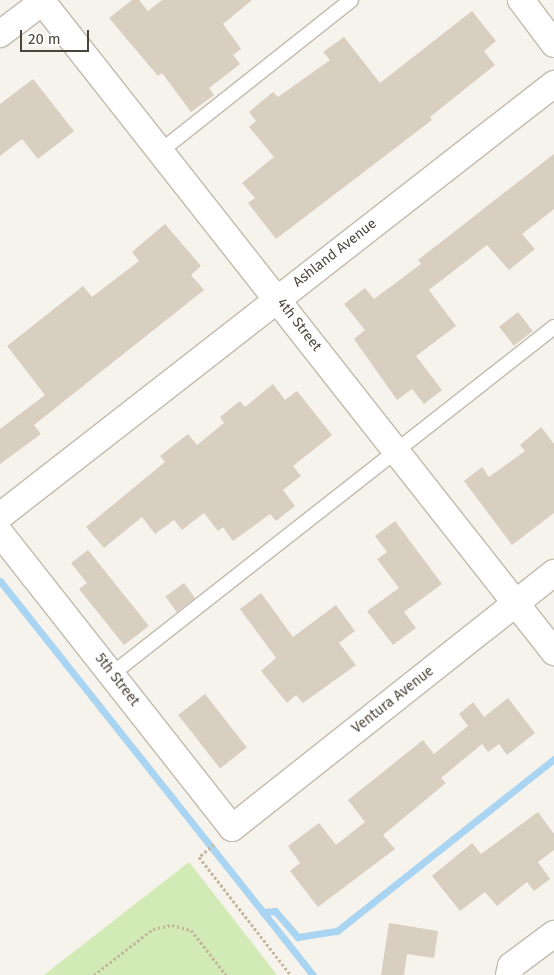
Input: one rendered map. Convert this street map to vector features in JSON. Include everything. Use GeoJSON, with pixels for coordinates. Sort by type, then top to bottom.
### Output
{"type":"FeatureCollection","features":[{"type":"Feature","properties":{"kind":"street","name":"4th Street"},"geometry":{"type":"LineString","coordinates":[[43,0],[554,652]]}},
{"type":"Feature","properties":{"kind":"street"},"geometry":{"type":"LineString","coordinates":[[0,34],[43,0]]}},
{"type":"Feature","properties":{"kind":"street"},"geometry":{"type":"LineString","coordinates":[[521,0],[554,44]]}},
{"type":"Feature","properties":{"kind":"street","name":"Ashland Avenue"},"geometry":{"type":"LineString","coordinates":[[0,516],[554,84]]}},
{"type":"Feature","properties":{"kind":"street","name":"5th Street"},"geometry":{"type":"LineString","coordinates":[[0,533],[232,828]]}},
{"type":"Feature","properties":{"kind":"street","name":"Ventura Avenue"},"geometry":{"type":"LineString","coordinates":[[232,828],[554,573]]}},
{"type":"Feature","properties":{"kind":"street"},"geometry":{"type":"LineString","coordinates":[[510,970],[554,934]]}},
{"type":"Feature","properties":{"kind":"lane"},"geometry":{"type":"LineString","coordinates":[[162,150],[351,0]]}},
{"type":"Feature","properties":{"kind":"lane"},"geometry":{"type":"LineString","coordinates":[[112,674],[554,327]]}},
{"type":"Feature","properties":{"kind":"path"},"geometry":{"type":"LineString","coordinates":[[199,857],[291,975]]}},
{"type":"Feature","properties":{"kind":"path"},"geometry":{"type":"LineString","coordinates":[[94,975],[153,929],[172,924],[190,930],[226,975]]}},
{"type":"Feature","properties":{"kind":"green space"},"geometry":{"type":"Polygon","coordinates":[[[189,862],[277,975],[44,975],[189,862]]]}},
{"type":"Feature","properties":{"kind":"building"},"geometry":{"type":"Polygon","coordinates":[[[132,0],[139,0],[148,11],[162,0],[252,0],[223,24],[241,49],[233,55],[240,64],[209,88],[214,95],[191,112],[162,73],[158,76],[109,18],[132,0]]]}},
{"type":"Feature","properties":{"kind":"building"},"geometry":{"type":"Polygon","coordinates":[[[472,11],[496,41],[484,51],[495,65],[430,117],[432,120],[276,239],[248,203],[255,198],[242,183],[274,157],[249,127],[256,121],[249,112],[273,92],[278,97],[330,60],[323,52],[344,37],[380,83],[472,11]]]}},
{"type":"Feature","properties":{"kind":"building"},"geometry":{"type":"Polygon","coordinates":[[[33,79],[74,131],[38,159],[22,139],[0,156],[0,104],[33,79]]]}},
{"type":"Feature","properties":{"kind":"building"},"geometry":{"type":"Polygon","coordinates":[[[554,154],[554,209],[522,234],[535,249],[509,270],[487,245],[429,290],[456,326],[416,356],[442,390],[424,404],[412,389],[397,400],[354,339],[365,330],[344,304],[365,288],[374,299],[421,264],[418,260],[554,154]]]}},
{"type":"Feature","properties":{"kind":"building"},"geometry":{"type":"Polygon","coordinates":[[[165,224],[201,266],[191,275],[204,290],[34,425],[41,434],[0,464],[0,429],[45,395],[7,346],[83,286],[92,297],[139,261],[132,252],[165,224]]]}},
{"type":"Feature","properties":{"kind":"building"},"geometry":{"type":"Polygon","coordinates":[[[518,312],[533,331],[514,346],[499,327],[518,312]]]}},
{"type":"Feature","properties":{"kind":"building"},"geometry":{"type":"Polygon","coordinates":[[[273,384],[285,400],[297,391],[332,435],[293,466],[301,476],[283,490],[295,506],[276,521],[270,514],[233,541],[223,527],[218,531],[204,513],[182,530],[174,520],[155,534],[142,517],[104,548],[86,527],[165,462],[160,456],[188,434],[197,445],[224,423],[220,417],[240,401],[245,407],[273,384]]]}},
{"type":"Feature","properties":{"kind":"building"},"geometry":{"type":"Polygon","coordinates":[[[541,427],[554,444],[554,513],[512,545],[464,481],[482,467],[489,477],[525,451],[520,445],[541,427]]]}},
{"type":"Feature","properties":{"kind":"building"},"geometry":{"type":"Polygon","coordinates":[[[395,521],[442,584],[404,612],[416,628],[393,645],[367,611],[399,588],[377,559],[387,552],[375,536],[395,521]]]}},
{"type":"Feature","properties":{"kind":"building"},"geometry":{"type":"Polygon","coordinates":[[[88,550],[149,626],[124,645],[79,589],[87,583],[71,563],[88,550]]]}},
{"type":"Feature","properties":{"kind":"building"},"geometry":{"type":"Polygon","coordinates":[[[184,583],[195,598],[177,612],[165,597],[184,583]]]}},
{"type":"Feature","properties":{"kind":"building"},"geometry":{"type":"Polygon","coordinates":[[[261,593],[293,637],[336,605],[355,631],[339,643],[356,665],[303,703],[296,695],[287,703],[261,671],[276,658],[240,609],[261,593]]]}},
{"type":"Feature","properties":{"kind":"building"},"geometry":{"type":"Polygon","coordinates":[[[205,694],[247,748],[220,769],[178,715],[205,694]]]}},
{"type":"Feature","properties":{"kind":"building"},"geometry":{"type":"Polygon","coordinates":[[[508,698],[535,733],[507,755],[499,744],[488,752],[482,744],[441,778],[446,783],[383,835],[395,849],[318,907],[290,871],[300,863],[288,846],[319,823],[336,845],[365,822],[348,800],[423,740],[434,754],[468,726],[459,714],[473,702],[484,717],[508,698]]]}},
{"type":"Feature","properties":{"kind":"building"},"geometry":{"type":"Polygon","coordinates":[[[538,812],[554,834],[554,850],[538,862],[550,879],[534,891],[527,882],[497,906],[485,892],[460,911],[432,876],[472,843],[481,854],[538,812]]]}},
{"type":"Feature","properties":{"kind":"building"},"geometry":{"type":"Polygon","coordinates":[[[389,923],[438,931],[434,958],[407,954],[404,975],[381,975],[389,923]]]}},
{"type":"Feature","properties":{"kind":"waterway"},"geometry":{"type":"LineString","coordinates":[[0,581],[313,975]]}},
{"type":"Feature","properties":{"kind":"waterway"},"geometry":{"type":"LineString","coordinates":[[263,912],[275,911],[298,937],[337,931],[554,759]]}}]}
